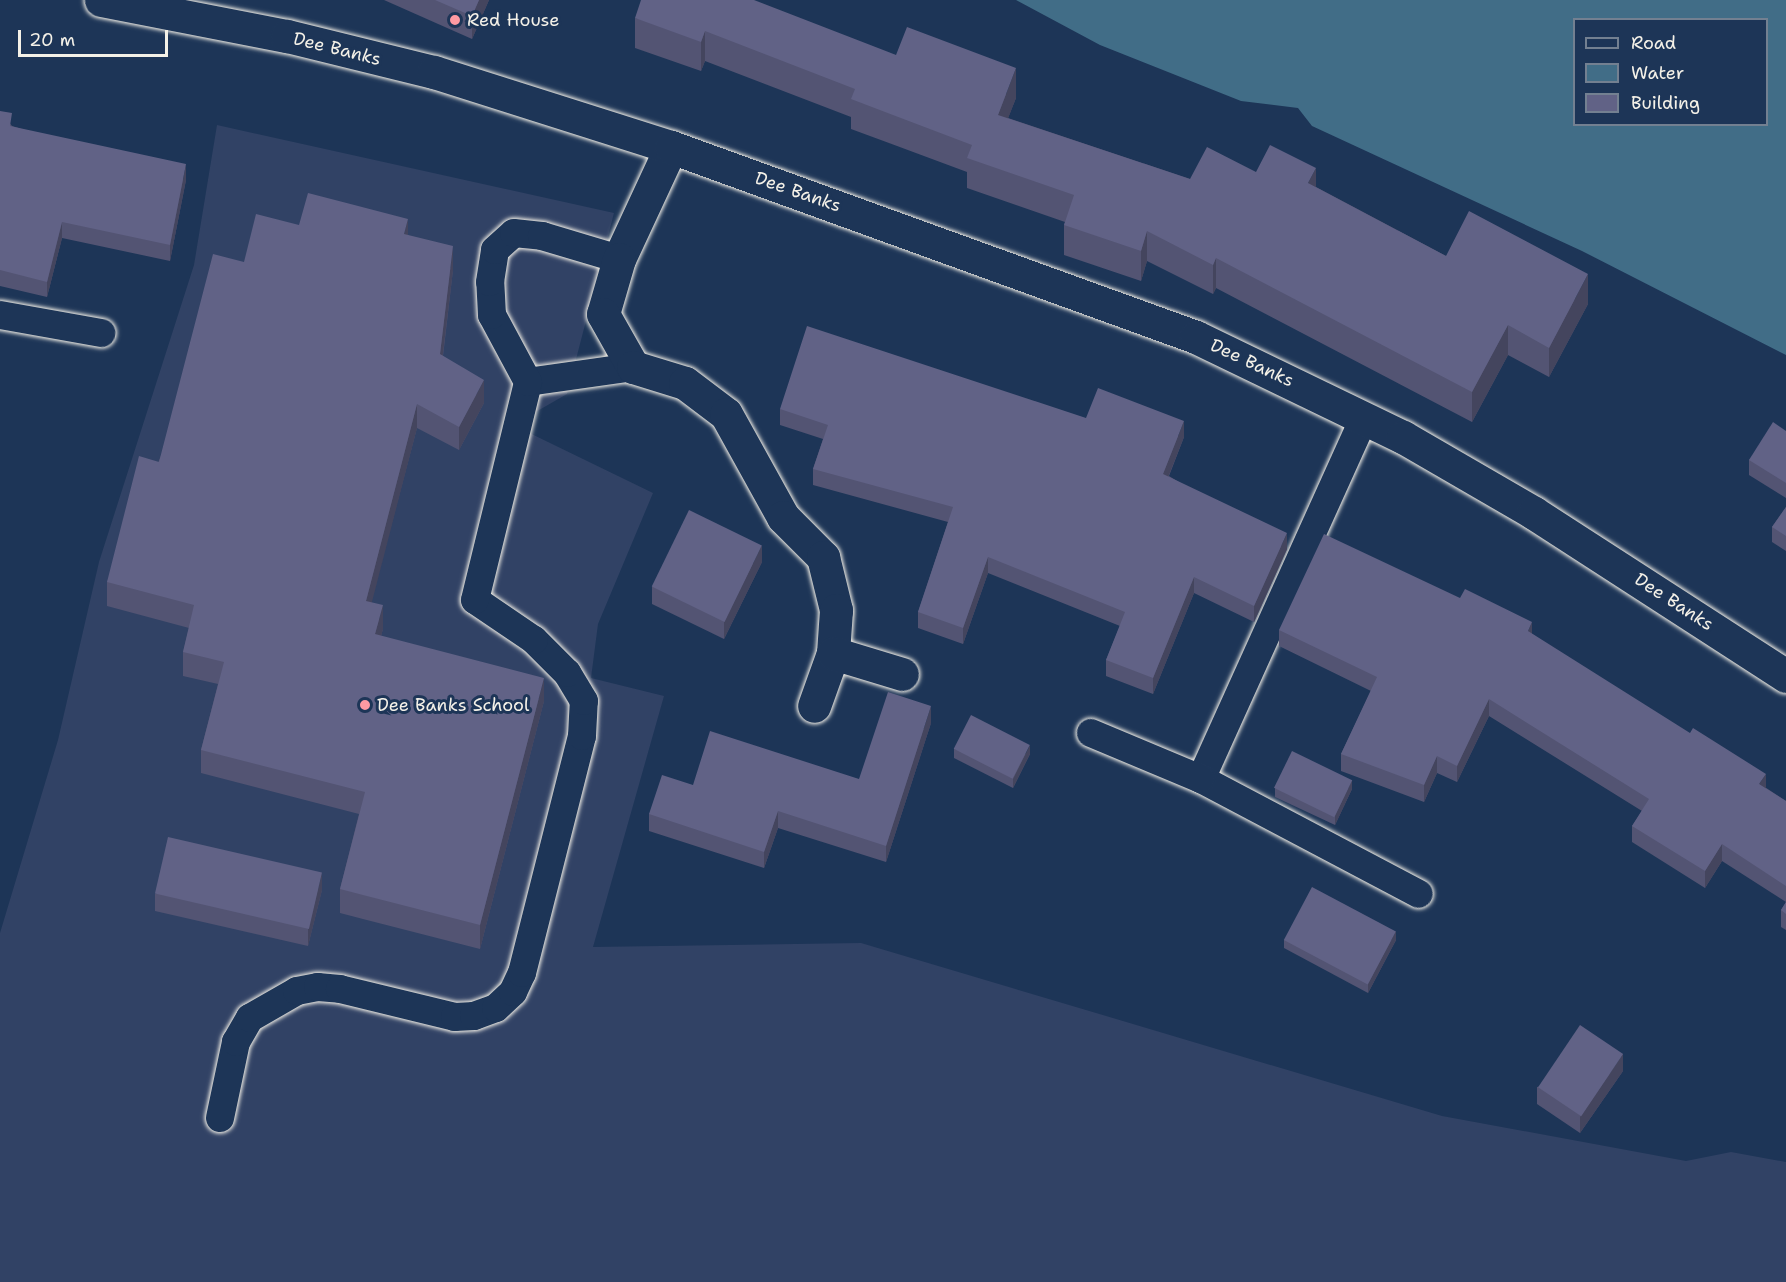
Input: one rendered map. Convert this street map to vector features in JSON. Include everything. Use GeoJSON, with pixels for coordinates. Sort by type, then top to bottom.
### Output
{"type":"FeatureCollection","features":[{"type":"Feature","properties":{"kind":"main road","name":"Dee Banks"},"geometry":{"type":"LineString","coordinates":[[101,0],[287,36],[434,72],[671,147],[1196,337],[1364,418],[1534,513],[1786,676]]}},
{"type":"Feature","properties":{"kind":"main road"},"geometry":{"type":"LineString","coordinates":[[671,147],[619,259],[603,314],[633,367],[685,383],[726,414],[783,517],[823,557],[836,610],[833,653],[814,706]]}},
{"type":"Feature","properties":{"kind":"main road"},"geometry":{"type":"LineString","coordinates":[[833,653],[902,674]]}},
{"type":"Feature","properties":{"kind":"lane"},"geometry":{"type":"LineString","coordinates":[[220,1118],[236,1042],[250,1018],[297,991],[318,987],[339,989],[455,1017],[474,1016],[496,1008],[513,992],[522,973],[582,736],[584,701],[567,674],[534,640],[475,600],[528,382],[492,315],[490,282],[495,250],[514,233],[542,236],[619,259]]}},
{"type":"Feature","properties":{"kind":"lane"},"geometry":{"type":"LineString","coordinates":[[0,315],[101,333]]}},
{"type":"Feature","properties":{"kind":"lane"},"geometry":{"type":"LineString","coordinates":[[528,382],[633,367]]}},
{"type":"Feature","properties":{"kind":"lane"},"geometry":{"type":"LineString","coordinates":[[1201,778],[1364,418]]}},
{"type":"Feature","properties":{"kind":"lane"},"geometry":{"type":"LineString","coordinates":[[1091,733],[1201,778],[1419,894]]}},
{"type":"Feature","properties":{"kind":"shaded area"},"geometry":{"type":"Polygon","coordinates":[[[217,125],[614,213],[567,394],[513,425],[653,493],[598,624],[591,678],[664,696],[593,947],[861,943],[1442,1116],[1686,1161],[1731,1152],[1786,1162],[1786,1282],[0,1282],[0,933],[58,740],[99,562],[194,265],[217,125]]]}},
{"type":"Feature","properties":{"kind":"water"},"geometry":{"type":"Polygon","coordinates":[[[1016,0],[1786,0],[1786,355],[1582,251],[1312,126],[1298,108],[1241,101],[1100,45],[1016,0]]]}},
{"type":"Feature","properties":{"kind":"building"},"geometry":{"type":"Polygon","coordinates":[[[435,0],[479,0],[472,16],[435,0]]]}},
{"type":"Feature","properties":{"kind":"building"},"geometry":{"type":"Polygon","coordinates":[[[641,0],[754,0],[896,55],[907,27],[1016,68],[998,115],[1190,179],[1207,147],[1256,172],[1270,145],[1316,168],[1308,183],[1446,256],[1469,211],[1588,274],[1549,348],[1508,325],[1472,392],[1216,258],[1213,265],[1147,231],[1141,251],[1064,225],[1074,195],[967,158],[972,145],[851,99],[855,89],[705,31],[701,42],[635,18],[641,0]]]}},
{"type":"Feature","properties":{"kind":"building"},"geometry":{"type":"Polygon","coordinates":[[[0,111],[12,113],[10,126],[186,164],[170,245],[62,222],[47,282],[0,270],[0,111]]]}},
{"type":"Feature","properties":{"kind":"building"},"geometry":{"type":"Polygon","coordinates":[[[308,193],[408,219],[404,234],[453,246],[440,354],[484,380],[459,427],[417,404],[366,601],[383,605],[375,634],[544,678],[480,925],[340,889],[365,792],[201,750],[224,662],[183,652],[194,605],[107,582],[139,456],[159,462],[213,254],[244,262],[256,214],[299,225],[308,193]]]}},
{"type":"Feature","properties":{"kind":"building"},"geometry":{"type":"Polygon","coordinates":[[[807,326],[1086,418],[1098,388],[1184,421],[1163,474],[1287,533],[1254,606],[1194,577],[1153,678],[1106,660],[1125,612],[988,557],[963,628],[918,612],[953,507],[813,469],[828,425],[780,409],[807,326]]]}},
{"type":"Feature","properties":{"kind":"building"},"geometry":{"type":"Polygon","coordinates":[[[1773,422],[1786,431],[1786,483],[1749,460],[1773,422]]]}},
{"type":"Feature","properties":{"kind":"building"},"geometry":{"type":"Polygon","coordinates":[[[1786,507],[1786,536],[1772,527],[1786,507]]]}},
{"type":"Feature","properties":{"kind":"building"},"geometry":{"type":"Polygon","coordinates":[[[689,510],[762,546],[725,622],[652,586],[689,510]]]}},
{"type":"Feature","properties":{"kind":"building"},"geometry":{"type":"Polygon","coordinates":[[[1324,534],[1460,598],[1465,589],[1532,622],[1528,631],[1690,733],[1693,728],[1766,774],[1759,784],[1786,801],[1786,886],[1722,844],[1705,871],[1632,826],[1649,799],[1489,699],[1457,766],[1437,756],[1424,785],[1341,754],[1377,677],[1279,630],[1324,534]]]}},
{"type":"Feature","properties":{"kind":"building"},"geometry":{"type":"Polygon","coordinates":[[[888,692],[931,706],[886,846],[778,811],[764,852],[649,814],[662,775],[693,785],[710,731],[859,779],[888,692]]]}},
{"type":"Feature","properties":{"kind":"building"},"geometry":{"type":"Polygon","coordinates":[[[971,715],[1030,745],[1013,779],[954,749],[971,715]]]}},
{"type":"Feature","properties":{"kind":"building"},"geometry":{"type":"Polygon","coordinates":[[[1292,751],[1352,780],[1334,817],[1274,788],[1292,751]]]}},
{"type":"Feature","properties":{"kind":"building"},"geometry":{"type":"Polygon","coordinates":[[[168,837],[322,873],[309,929],[155,894],[168,837]]]}},
{"type":"Feature","properties":{"kind":"building"},"geometry":{"type":"Polygon","coordinates":[[[1312,887],[1396,932],[1368,985],[1284,940],[1312,887]]]}},
{"type":"Feature","properties":{"kind":"building"},"geometry":{"type":"Polygon","coordinates":[[[1786,902],[1786,914],[1781,910],[1786,902]]]}},
{"type":"Feature","properties":{"kind":"building"},"geometry":{"type":"Polygon","coordinates":[[[1580,1025],[1623,1054],[1581,1116],[1538,1087],[1580,1025]]]}},
{"type":"Feature","properties":{"kind":"place","name":"Red House"},"geometry":{"type":"Point","coordinates":[455,20]}},
{"type":"Feature","properties":{"kind":"place","name":"Dee Banks School"},"geometry":{"type":"Point","coordinates":[365,705]}}]}
